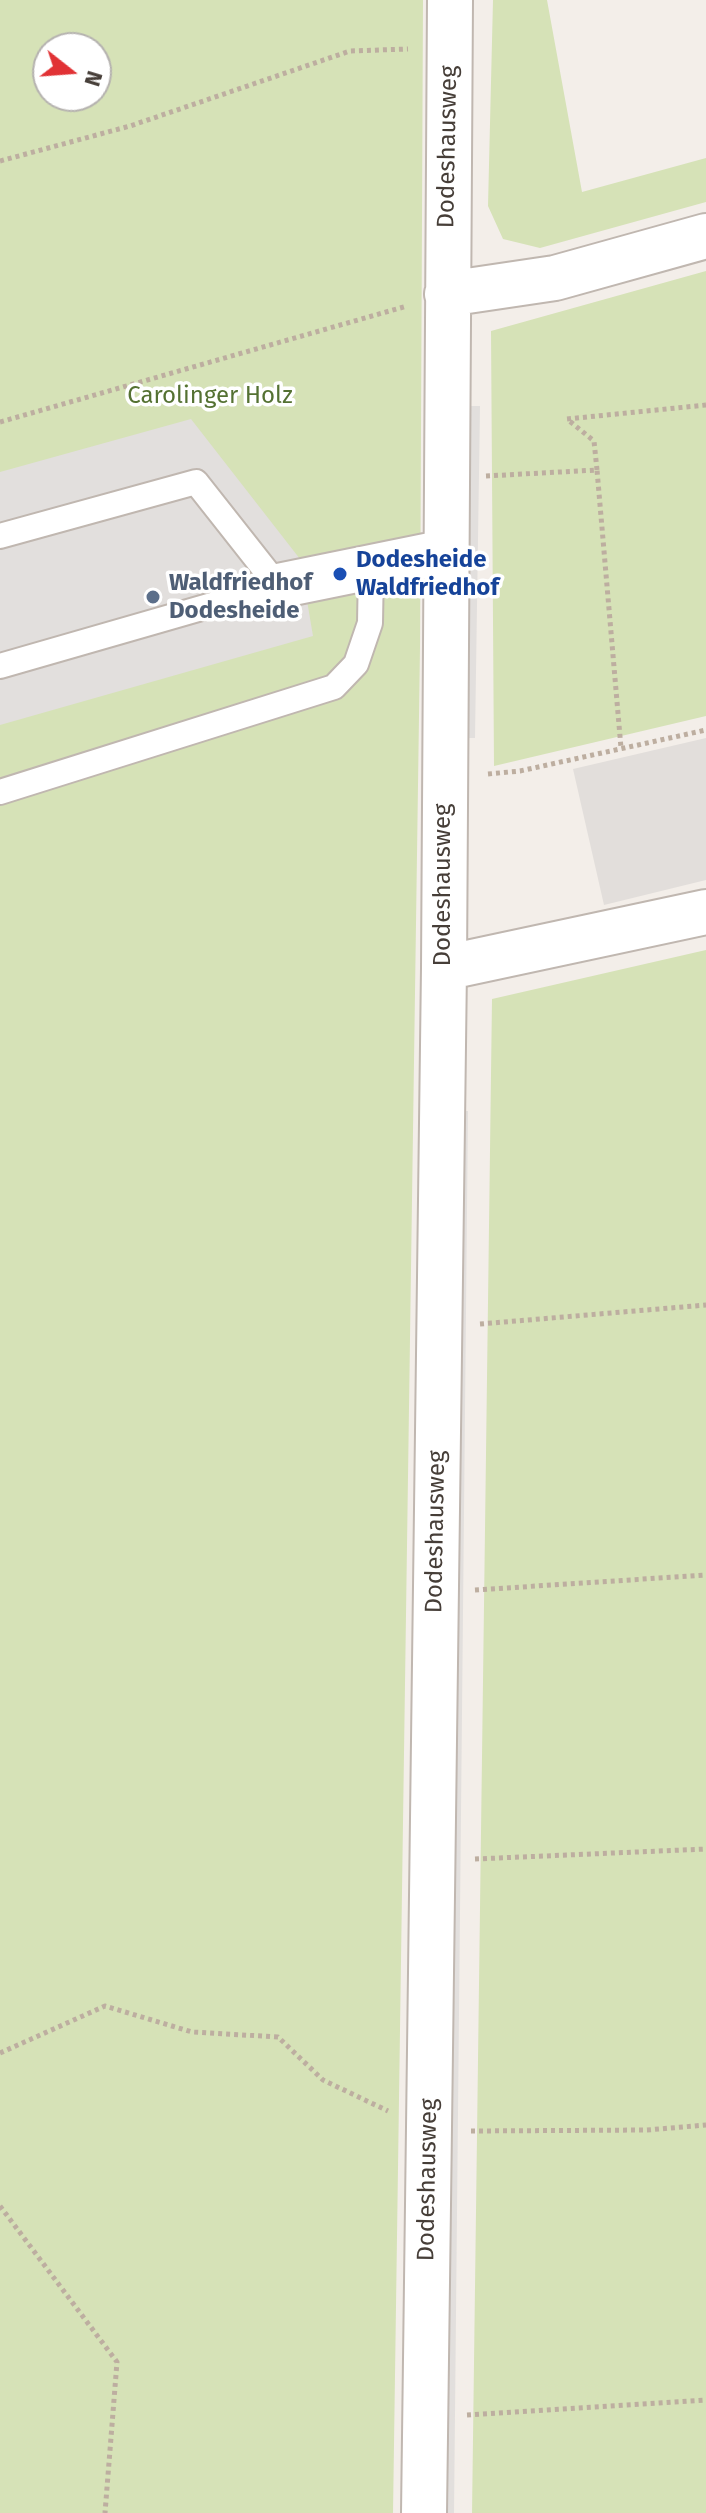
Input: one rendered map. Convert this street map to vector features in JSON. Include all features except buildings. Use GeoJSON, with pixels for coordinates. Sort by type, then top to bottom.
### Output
{"type":"FeatureCollection","features":[{"type":"Feature","properties":{"kind":"street","name":"Dodeshausweg"},"geometry":{"type":"LineString","coordinates":[[424,2513],[447,2130],[443,776],[450,0]]}},
{"type":"Feature","properties":{"kind":"street"},"geometry":{"type":"LineString","coordinates":[[447,294],[555,278],[706,236]]}},
{"type":"Feature","properties":{"kind":"street"},"geometry":{"type":"LineString","coordinates":[[278,586],[445,552]]}},
{"type":"Feature","properties":{"kind":"street"},"geometry":{"type":"LineString","coordinates":[[444,968],[706,912]]}},
{"type":"Feature","properties":{"kind":"lane"},"geometry":{"type":"LineString","coordinates":[[0,536],[196,482],[278,586],[0,666]]}},
{"type":"Feature","properties":{"kind":"lane"},"geometry":{"type":"LineString","coordinates":[[0,792],[334,687],[356,664],[370,623],[371,567]]}},
{"type":"Feature","properties":{"kind":"path"},"geometry":{"type":"LineString","coordinates":[[0,161],[130,126],[350,51],[449,47]]}},
{"type":"Feature","properties":{"kind":"path"},"geometry":{"type":"LineString","coordinates":[[0,422],[447,294]]}},
{"type":"Feature","properties":{"kind":"path"},"geometry":{"type":"LineString","coordinates":[[621,748],[594,441],[567,419],[706,405]]}},
{"type":"Feature","properties":{"kind":"path"},"geometry":{"type":"LineString","coordinates":[[485,476],[597,470]]}},
{"type":"Feature","properties":{"kind":"path"},"geometry":{"type":"LineString","coordinates":[[443,776],[520,771],[706,730]]}},
{"type":"Feature","properties":{"kind":"path"},"geometry":{"type":"LineString","coordinates":[[472,1324],[706,1305]]}},
{"type":"Feature","properties":{"kind":"path"},"geometry":{"type":"LineString","coordinates":[[469,1590],[706,1575]]}},
{"type":"Feature","properties":{"kind":"path"},"geometry":{"type":"LineString","coordinates":[[467,1860],[706,1849]]}},
{"type":"Feature","properties":{"kind":"path"},"geometry":{"type":"LineString","coordinates":[[0,2053],[105,2006],[192,2032],[278,2037],[323,2080],[447,2130],[647,2130],[706,2125]]}},
{"type":"Feature","properties":{"kind":"path"},"geometry":{"type":"LineString","coordinates":[[0,2206],[117,2362],[105,2513]]}},
{"type":"Feature","properties":{"kind":"path"},"geometry":{"type":"LineString","coordinates":[[461,2415],[706,2400]]}},
{"type":"Feature","properties":{"kind":"shaded area"},"geometry":{"type":"Polygon","coordinates":[[[469,406],[480,406],[475,738],[465,738],[469,406]]]}},
{"type":"Feature","properties":{"kind":"shaded area","name":"Waldfriedhof Dodesheide"},"geometry":{"type":"Polygon","coordinates":[[[191,419],[300,559],[313,636],[0,725],[0,472],[191,419]]]}},
{"type":"Feature","properties":{"kind":"shaded area"},"geometry":{"type":"Polygon","coordinates":[[[706,738],[706,880],[604,905],[573,769],[706,738]]]}},
{"type":"Feature","properties":{"kind":"shaded area"},"geometry":{"type":"Polygon","coordinates":[[[455,1111],[468,1111],[454,2513],[441,2513],[455,1111]]]}},
{"type":"Feature","properties":{"kind":"green space","name":"Carolinger Holz"},"geometry":{"type":"Polygon","coordinates":[[[0,0],[423,0],[420,647],[393,2513],[0,2513],[0,0]]]}},
{"type":"Feature","properties":{"kind":"green space"},"geometry":{"type":"Polygon","coordinates":[[[493,0],[547,0],[582,192],[706,158],[706,202],[540,248],[503,239],[488,206],[493,0]]]}},
{"type":"Feature","properties":{"kind":"green space"},"geometry":{"type":"Polygon","coordinates":[[[706,271],[706,716],[494,766],[491,331],[706,271]]]}},
{"type":"Feature","properties":{"kind":"green space"},"geometry":{"type":"Polygon","coordinates":[[[706,950],[706,2513],[472,2513],[492,999],[706,950]]]}},
{"type":"Feature","properties":{"kind":"place","name":"Dodesheide Waldfriedhof"},"geometry":{"type":"Point","coordinates":[340,574]}},
{"type":"Feature","properties":{"kind":"place","name":"Waldfriedhof Dodesheide"},"geometry":{"type":"Point","coordinates":[153,597]}}]}
